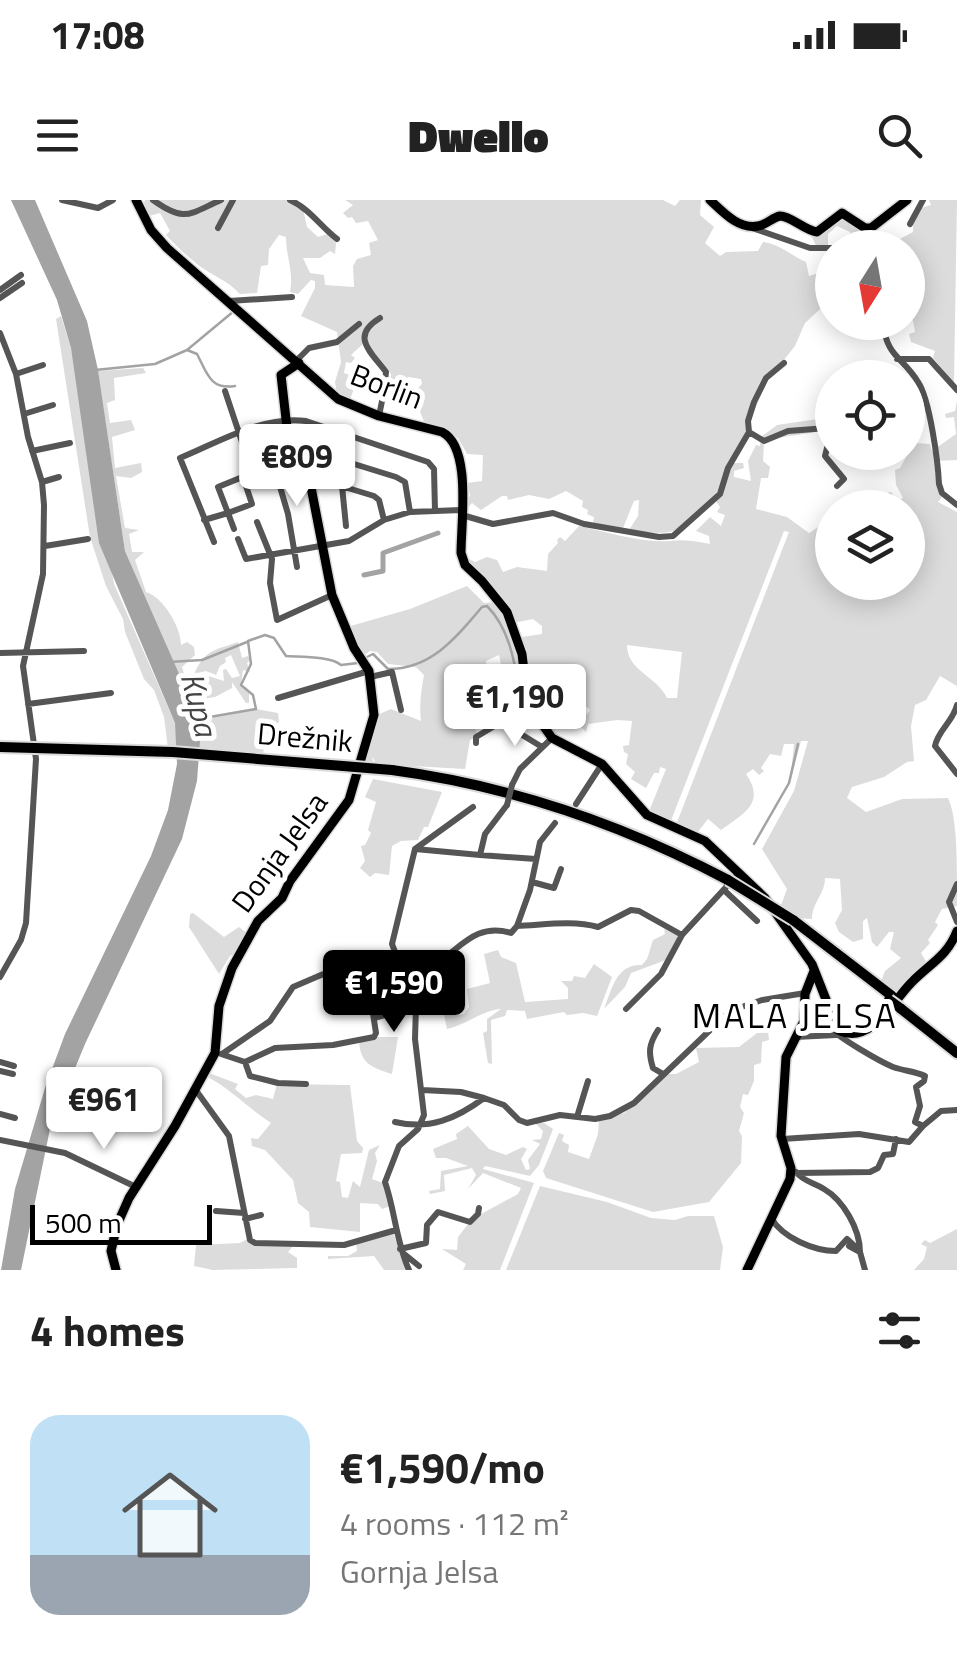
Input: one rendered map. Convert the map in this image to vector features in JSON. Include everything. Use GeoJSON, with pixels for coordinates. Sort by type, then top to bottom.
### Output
{"type":"FeatureCollection","features":[{"type":"Feature","properties":{"kind":"highway","name":"Drežnik"},"geometry":{"type":"LineString","coordinates":[[0,750],[219,759],[392,772],[481,786],[557,806],[642,838],[792,922],[957,1050]]}},
{"type":"Feature","properties":{"kind":"main road","name":"Borlin"},"geometry":{"type":"LineString","coordinates":[[136,200],[158,238],[338,399],[453,439],[461,462],[461,513]]}},
{"type":"Feature","properties":{"kind":"main road"},"geometry":{"type":"LineString","coordinates":[[710,200],[740,224],[751,227],[784,216],[803,229],[820,232],[842,213],[868,229],[907,200]]}},
{"type":"Feature","properties":{"kind":"main road"},"geometry":{"type":"LineString","coordinates":[[297,362],[281,375],[287,428],[300,452],[324,543],[332,595],[354,648],[370,674]]}},
{"type":"Feature","properties":{"kind":"main road"},"geometry":{"type":"LineString","coordinates":[[461,513],[460,554],[506,612],[522,654],[528,704],[552,738],[602,764],[643,812],[700,838],[765,898],[814,970],[836,1028],[845,1034],[874,1024],[911,982],[944,957],[957,931]]}},
{"type":"Feature","properties":{"kind":"main road","name":"Donja Jelsa"},"geometry":{"type":"LineString","coordinates":[[116,1270],[111,1251],[113,1238],[136,1187],[218,1054],[222,993],[252,931],[282,898],[348,800],[374,715],[370,674]]}},
{"type":"Feature","properties":{"kind":"main road"},"geometry":{"type":"LineString","coordinates":[[747,1270],[794,1171],[782,1139],[786,1057],[804,1021],[806,992],[814,970]]}},
{"type":"Feature","properties":{"kind":"street"},"geometry":{"type":"LineString","coordinates":[[62,200],[98,208],[113,200]]}},
{"type":"Feature","properties":{"kind":"street"},"geometry":{"type":"LineString","coordinates":[[153,200],[172,213],[190,216],[221,200]]}},
{"type":"Feature","properties":{"kind":"street"},"geometry":{"type":"LineString","coordinates":[[218,228],[234,200]]}},
{"type":"Feature","properties":{"kind":"street"},"geometry":{"type":"LineString","coordinates":[[290,200],[310,211],[337,239]]}},
{"type":"Feature","properties":{"kind":"street"},"geometry":{"type":"LineString","coordinates":[[910,224],[923,200]]}},
{"type":"Feature","properties":{"kind":"street"},"geometry":{"type":"LineString","coordinates":[[751,227],[815,248]]}},
{"type":"Feature","properties":{"kind":"street"},"geometry":{"type":"LineString","coordinates":[[0,290],[22,279],[0,298]]}},
{"type":"Feature","properties":{"kind":"street"},"geometry":{"type":"LineString","coordinates":[[229,301],[292,297]]}},
{"type":"Feature","properties":{"kind":"street"},"geometry":{"type":"LineString","coordinates":[[379,416],[386,372],[365,344],[364,334],[380,318]]}},
{"type":"Feature","properties":{"kind":"street"},"geometry":{"type":"LineString","coordinates":[[297,362],[308,348],[337,342],[359,324]]}},
{"type":"Feature","properties":{"kind":"street"},"geometry":{"type":"LineString","coordinates":[[0,334],[16,374],[42,482],[45,546],[43,574],[25,653],[36,759],[26,923],[0,977]]}},
{"type":"Feature","properties":{"kind":"street"},"geometry":{"type":"LineString","coordinates":[[886,340],[896,359],[920,384],[942,493],[957,505]]}},
{"type":"Feature","properties":{"kind":"street"},"geometry":{"type":"LineString","coordinates":[[896,359],[930,359],[957,390]]}},
{"type":"Feature","properties":{"kind":"street"},"geometry":{"type":"LineString","coordinates":[[238,538],[246,559],[348,541],[384,520],[410,512],[435,511],[461,513],[480,523],[493,524],[553,514],[584,524],[673,536],[720,494],[728,468],[749,432],[748,421],[766,378],[784,363]]}},
{"type":"Feature","properties":{"kind":"street"},"geometry":{"type":"LineString","coordinates":[[16,374],[43,365]]}},
{"type":"Feature","properties":{"kind":"street"},"geometry":{"type":"LineString","coordinates":[[366,374],[375,378],[384,391]]}},
{"type":"Feature","properties":{"kind":"street"},"geometry":{"type":"LineString","coordinates":[[225,391],[252,472]]}},
{"type":"Feature","properties":{"kind":"street"},"geometry":{"type":"LineString","coordinates":[[24,414],[53,405]]}},
{"type":"Feature","properties":{"kind":"street"},"geometry":{"type":"LineString","coordinates":[[171,461],[286,418],[306,421],[428,462],[434,469],[435,511]]}},
{"type":"Feature","properties":{"kind":"street"},"geometry":{"type":"LineString","coordinates":[[749,432],[764,441],[788,432],[827,428],[830,436],[825,456],[844,479],[837,486]]}},
{"type":"Feature","properties":{"kind":"street"},"geometry":{"type":"LineString","coordinates":[[32,451],[70,443]]}},
{"type":"Feature","properties":{"kind":"street"},"geometry":{"type":"LineString","coordinates":[[234,529],[218,487],[300,452],[315,451],[396,477],[405,482],[410,512]]}},
{"type":"Feature","properties":{"kind":"street"},"geometry":{"type":"LineString","coordinates":[[180,458],[214,542]]}},
{"type":"Feature","properties":{"kind":"street"},"geometry":{"type":"LineString","coordinates":[[273,464],[288,514],[297,567]]}},
{"type":"Feature","properties":{"kind":"street"},"geometry":{"type":"LineString","coordinates":[[42,482],[59,477]]}},
{"type":"Feature","properties":{"kind":"street"},"geometry":{"type":"LineString","coordinates":[[204,520],[252,504],[243,477]]}},
{"type":"Feature","properties":{"kind":"street"},"geometry":{"type":"LineString","coordinates":[[328,482],[380,500],[384,520]]}},
{"type":"Feature","properties":{"kind":"street"},"geometry":{"type":"LineString","coordinates":[[342,486],[346,526]]}},
{"type":"Feature","properties":{"kind":"street"},"geometry":{"type":"LineString","coordinates":[[257,522],[270,554],[276,620],[332,595]]}},
{"type":"Feature","properties":{"kind":"street"},"geometry":{"type":"LineString","coordinates":[[45,546],[88,539]]}},
{"type":"Feature","properties":{"kind":"street"},"geometry":{"type":"LineString","coordinates":[[0,653],[84,652]]}},
{"type":"Feature","properties":{"kind":"street"},"geometry":{"type":"LineString","coordinates":[[278,698],[392,672],[401,710]]}},
{"type":"Feature","properties":{"kind":"street"},"geometry":{"type":"LineString","coordinates":[[28,704],[110,693]]}},
{"type":"Feature","properties":{"kind":"street"},"geometry":{"type":"LineString","coordinates":[[957,706],[955,717],[941,732],[935,746],[957,774]]}},
{"type":"Feature","properties":{"kind":"street"},"geometry":{"type":"LineString","coordinates":[[476,743],[476,737],[501,722],[542,747]]}},
{"type":"Feature","properties":{"kind":"street"},"geometry":{"type":"LineString","coordinates":[[480,855],[485,834],[507,805],[520,769],[552,738]]}},
{"type":"Feature","properties":{"kind":"street"},"geometry":{"type":"LineString","coordinates":[[576,804],[602,764]]}},
{"type":"Feature","properties":{"kind":"street"},"geometry":{"type":"LineString","coordinates":[[408,1270],[385,1182],[399,1146],[419,1127],[424,1115],[415,1039],[416,1006],[392,944],[415,848],[473,807]]}},
{"type":"Feature","properties":{"kind":"street"},"geometry":{"type":"LineString","coordinates":[[404,972],[426,968],[466,940],[490,932],[512,933],[518,926],[532,882],[540,842],[555,823]]}},
{"type":"Feature","properties":{"kind":"street"},"geometry":{"type":"LineString","coordinates":[[415,848],[536,860]]}},
{"type":"Feature","properties":{"kind":"street"},"geometry":{"type":"LineString","coordinates":[[532,882],[554,888],[561,869]]}},
{"type":"Feature","properties":{"kind":"street"},"geometry":{"type":"LineString","coordinates":[[626,1009],[662,974],[682,935],[740,873]]}},
{"type":"Feature","properties":{"kind":"street"},"geometry":{"type":"LineString","coordinates":[[957,884],[949,902],[957,922]]}},
{"type":"Feature","properties":{"kind":"street"},"geometry":{"type":"LineString","coordinates":[[726,885],[757,921]]}},
{"type":"Feature","properties":{"kind":"street"},"geometry":{"type":"LineString","coordinates":[[518,926],[582,923],[598,927],[631,910],[682,935]]}},
{"type":"Feature","properties":{"kind":"street"},"geometry":{"type":"LineString","coordinates":[[218,1054],[270,1021],[293,986],[321,974],[396,956]]}},
{"type":"Feature","properties":{"kind":"street"},"geometry":{"type":"LineString","coordinates":[[374,1018],[396,1012],[387,968],[396,956]]}},
{"type":"Feature","properties":{"kind":"street"},"geometry":{"type":"LineString","coordinates":[[422,1090],[461,1092],[504,1104],[519,1120],[528,1122],[560,1115],[595,1119],[624,1110],[712,1032],[717,1021],[730,1011],[806,992]]}},
{"type":"Feature","properties":{"kind":"street"},"geometry":{"type":"LineString","coordinates":[[218,1054],[246,1062],[275,1048],[333,1045],[375,1036],[370,994]]}},
{"type":"Feature","properties":{"kind":"street"},"geometry":{"type":"LineString","coordinates":[[829,1007],[829,1028],[836,1034],[878,1060],[925,1076],[916,1090],[920,1106],[915,1122],[923,1126]]}},
{"type":"Feature","properties":{"kind":"street"},"geometry":{"type":"LineString","coordinates":[[658,1030],[650,1041],[648,1054],[653,1068],[663,1074]]}},
{"type":"Feature","properties":{"kind":"street"},"geometry":{"type":"LineString","coordinates":[[794,1036],[836,1034]]}},
{"type":"Feature","properties":{"kind":"street"},"geometry":{"type":"LineString","coordinates":[[0,1062],[13,1070],[0,1071]]}},
{"type":"Feature","properties":{"kind":"street"},"geometry":{"type":"LineString","coordinates":[[246,1062],[250,1076],[306,1084]]}},
{"type":"Feature","properties":{"kind":"street"},"geometry":{"type":"LineString","coordinates":[[577,1116],[588,1081]]}},
{"type":"Feature","properties":{"kind":"street"},"geometry":{"type":"LineString","coordinates":[[194,1088],[229,1136],[248,1237],[256,1244],[344,1245],[396,1230]]}},
{"type":"Feature","properties":{"kind":"street"},"geometry":{"type":"LineString","coordinates":[[395,1122],[419,1127],[444,1122],[484,1098]]}},
{"type":"Feature","properties":{"kind":"street"},"geometry":{"type":"LineString","coordinates":[[782,1139],[860,1134],[908,1142],[941,1111],[954,1109]]}},
{"type":"Feature","properties":{"kind":"street"},"geometry":{"type":"LineString","coordinates":[[0,1114],[15,1118]]}},
{"type":"Feature","properties":{"kind":"street"},"geometry":{"type":"LineString","coordinates":[[794,1171],[870,1172],[878,1168],[884,1155],[893,1154],[896,1139]]}},
{"type":"Feature","properties":{"kind":"street"},"geometry":{"type":"LineString","coordinates":[[0,1140],[59,1151],[136,1187]]}},
{"type":"Feature","properties":{"kind":"street"},"geometry":{"type":"LineString","coordinates":[[794,1171],[806,1182],[828,1190],[848,1216],[859,1238],[865,1270]]}},
{"type":"Feature","properties":{"kind":"street"},"geometry":{"type":"LineString","coordinates":[[401,1251],[426,1242],[427,1224],[438,1212],[470,1222],[479,1208]]}},
{"type":"Feature","properties":{"kind":"street"},"geometry":{"type":"LineString","coordinates":[[216,1211],[261,1215]]}},
{"type":"Feature","properties":{"kind":"street"},"geometry":{"type":"LineString","coordinates":[[770,1218],[787,1234],[810,1246],[832,1252],[847,1238],[860,1252]]}},
{"type":"Feature","properties":{"kind":"street"},"geometry":{"type":"LineString","coordinates":[[850,1246],[860,1252]]}},
{"type":"Feature","properties":{"kind":"street"},"geometry":{"type":"LineString","coordinates":[[401,1251],[419,1266]]}},
{"type":"Feature","properties":{"kind":"shaded area"},"geometry":{"type":"Polygon","coordinates":[[[11,200],[35,200],[87,321],[125,551],[192,703],[200,741],[197,781],[182,839],[85,1044],[50,1129],[21,1270],[1,1270],[15,1189],[45,1088],[65,1034],[151,856],[168,810],[177,764],[175,723],[99,543],[71,348],[57,300],[11,200]]]}},
{"type":"Feature","properties":{"kind":"shaded area"},"geometry":{"type":"Polygon","coordinates":[[[145,200],[286,200],[303,209],[307,227],[318,237],[327,234],[336,243],[335,254],[330,251],[320,258],[303,258],[310,273],[324,275],[325,285],[354,287],[353,266],[357,259],[371,255],[369,243],[378,240],[368,221],[356,223],[343,213],[353,205],[345,200],[663,200],[675,206],[680,200],[701,200],[700,215],[714,227],[705,243],[720,256],[726,252],[758,251],[763,242],[806,262],[809,276],[815,274],[815,314],[767,381],[732,463],[743,463],[744,468],[734,471],[734,477],[751,481],[748,461],[756,445],[760,446],[761,437],[777,425],[815,419],[815,432],[764,443],[763,461],[770,467],[768,478],[761,478],[756,509],[787,517],[809,533],[815,529],[815,600],[925,600],[925,490],[899,490],[895,470],[925,470],[925,444],[930,444],[932,451],[956,434],[954,417],[946,418],[945,414],[955,411],[957,401],[957,460],[935,461],[943,496],[938,502],[957,512],[957,686],[940,676],[926,700],[915,705],[911,726],[914,761],[884,777],[852,787],[847,798],[866,812],[902,799],[948,798],[951,806],[957,863],[957,884],[952,891],[957,893],[957,906],[942,909],[930,943],[921,953],[927,963],[898,993],[881,981],[885,971],[901,958],[890,949],[894,932],[889,932],[877,947],[872,942],[867,918],[863,921],[863,939],[853,942],[839,932],[835,923],[842,910],[840,879],[825,878],[812,919],[795,918],[780,908],[787,889],[762,849],[794,791],[808,741],[801,741],[790,784],[794,744],[784,744],[781,756],[770,754],[759,775],[753,769],[746,774],[752,784],[753,800],[721,830],[708,819],[697,833],[676,825],[789,532],[784,531],[670,823],[648,814],[666,769],[660,767],[646,788],[631,779],[635,772],[626,764],[628,754],[623,746],[629,745],[632,721],[588,724],[586,732],[579,725],[590,710],[576,697],[564,704],[541,694],[524,693],[531,714],[521,718],[517,713],[507,713],[505,706],[512,700],[499,692],[497,686],[496,681],[504,678],[499,655],[486,661],[488,674],[481,676],[475,687],[462,692],[478,736],[470,740],[465,769],[377,764],[372,757],[373,762],[366,761],[363,757],[377,715],[391,709],[421,721],[424,675],[416,667],[388,664],[377,652],[370,651],[362,657],[347,627],[410,609],[467,586],[484,603],[496,602],[515,638],[542,634],[542,626],[533,619],[513,623],[467,558],[475,562],[487,557],[497,560],[503,572],[517,567],[547,571],[548,554],[557,540],[560,537],[565,541],[579,526],[624,537],[710,544],[709,536],[696,531],[710,517],[721,526],[725,515],[717,512],[720,507],[715,500],[677,530],[629,530],[638,516],[639,500],[634,501],[623,528],[593,523],[594,517],[582,507],[583,501],[566,491],[549,499],[529,495],[508,500],[502,496],[481,510],[472,503],[465,510],[470,495],[467,483],[482,481],[483,455],[467,454],[458,438],[425,424],[419,409],[408,404],[422,384],[421,379],[391,380],[391,374],[365,342],[351,355],[355,358],[351,363],[346,362],[344,373],[358,378],[349,402],[337,395],[335,382],[341,362],[337,332],[301,316],[315,281],[311,280],[298,294],[290,292],[286,237],[279,235],[269,249],[268,265],[261,266],[257,293],[240,294],[198,265],[166,235],[170,231],[160,213],[149,216],[143,205],[145,200]],[[627,645],[637,667],[667,698],[677,698],[682,652],[627,645]]]}},
{"type":"Feature","properties":{"kind":"shaded area"},"geometry":{"type":"Polygon","coordinates":[[[929,200],[957,200],[954,383],[933,358],[935,351],[910,340],[925,340],[925,230],[913,230],[913,222],[921,208],[931,205],[929,200]]]}},
{"type":"Feature","properties":{"kind":"shaded area"},"geometry":{"type":"Polygon","coordinates":[[[841,216],[873,229],[846,230],[837,226],[823,230],[841,216]]]}},
{"type":"Feature","properties":{"kind":"shaded area"},"geometry":{"type":"Polygon","coordinates":[[[61,316],[71,348],[114,584],[175,723],[178,749],[168,749],[164,717],[154,690],[144,679],[90,537],[56,319],[61,316]]]}},
{"type":"Feature","properties":{"kind":"shaded area"},"geometry":{"type":"Polygon","coordinates":[[[143,368],[146,373],[114,378],[115,400],[107,403],[110,423],[131,420],[135,430],[112,437],[115,468],[141,463],[142,472],[131,478],[116,476],[125,528],[139,530],[129,534],[132,552],[144,552],[135,560],[146,592],[170,614],[181,645],[187,642],[194,647],[195,655],[182,667],[198,719],[256,709],[278,713],[279,722],[268,732],[263,753],[201,749],[200,752],[192,703],[125,551],[98,371],[143,368]]]}},
{"type":"Feature","properties":{"kind":"shaded area"},"geometry":{"type":"Polygon","coordinates":[[[238,642],[242,658],[248,656],[250,660],[250,672],[243,670],[241,685],[249,691],[249,703],[232,682],[232,688],[203,699],[205,675],[224,681],[226,669],[232,678],[240,676],[231,655],[216,675],[206,671],[194,674],[198,666],[211,652],[238,642]]]}},
{"type":"Feature","properties":{"kind":"shaded area"},"geometry":{"type":"Polygon","coordinates":[[[373,779],[442,792],[428,827],[424,827],[418,840],[392,846],[389,875],[375,873],[370,877],[360,868],[365,861],[361,846],[371,833],[368,830],[376,802],[365,797],[373,779]]]}},
{"type":"Feature","properties":{"kind":"shaded area"},"geometry":{"type":"Polygon","coordinates":[[[193,913],[224,937],[239,927],[248,934],[240,951],[230,956],[219,974],[189,927],[193,913]]]}},
{"type":"Feature","properties":{"kind":"shaded area"},"geometry":{"type":"Polygon","coordinates":[[[664,929],[680,936],[666,960],[631,973],[625,987],[604,1009],[621,973],[642,965],[653,940],[665,934],[664,929]]]}},
{"type":"Feature","properties":{"kind":"shaded area"},"geometry":{"type":"Polygon","coordinates":[[[498,950],[501,957],[516,963],[525,1002],[568,999],[568,988],[561,981],[572,981],[574,976],[585,978],[594,964],[612,977],[597,1016],[564,1012],[527,1019],[525,1011],[507,1010],[505,1016],[491,1020],[492,1064],[488,1063],[483,1033],[487,1031],[487,1019],[501,1009],[447,1029],[439,990],[448,985],[459,1015],[464,1014],[469,1007],[467,989],[490,983],[484,954],[498,950]]]}},
{"type":"Feature","properties":{"kind":"shaded area"},"geometry":{"type":"Polygon","coordinates":[[[768,1031],[769,1040],[762,1042],[761,1063],[754,1065],[754,1081],[748,1095],[743,1094],[740,1107],[744,1113],[739,1131],[741,1163],[709,1202],[653,1212],[546,1178],[543,1171],[559,1133],[569,1145],[568,1152],[589,1159],[599,1120],[624,1113],[667,1074],[676,1074],[699,1062],[696,1048],[739,1047],[757,1033],[768,1031]]]}},
{"type":"Feature","properties":{"kind":"shaded area"},"geometry":{"type":"Polygon","coordinates":[[[398,1037],[392,1074],[373,1067],[362,1055],[359,1041],[398,1037]]]}},
{"type":"Feature","properties":{"kind":"shaded area"},"geometry":{"type":"Polygon","coordinates":[[[209,1073],[238,1084],[235,1089],[246,1098],[256,1095],[273,1099],[277,1084],[350,1085],[357,1141],[363,1148],[362,1153],[341,1154],[336,1181],[340,1182],[342,1197],[348,1198],[353,1181],[360,1187],[369,1150],[380,1145],[375,1153],[372,1179],[383,1183],[390,1206],[382,1209],[378,1204],[360,1203],[360,1232],[310,1227],[309,1212],[298,1203],[293,1180],[265,1150],[252,1146],[251,1138],[258,1139],[271,1123],[206,1076],[209,1073]]]}},
{"type":"Feature","properties":{"kind":"shaded area"},"geometry":{"type":"Polygon","coordinates":[[[535,1123],[553,1129],[539,1165],[530,1176],[485,1166],[483,1169],[534,1183],[500,1270],[463,1270],[466,1264],[442,1249],[457,1250],[458,1237],[472,1219],[518,1194],[521,1188],[483,1173],[468,1189],[476,1175],[472,1168],[444,1175],[445,1191],[430,1194],[429,1191],[440,1189],[441,1171],[468,1166],[436,1158],[433,1149],[457,1139],[456,1134],[468,1126],[489,1149],[506,1155],[523,1147],[527,1149],[521,1159],[526,1170],[530,1169],[528,1160],[540,1144],[532,1140],[541,1139],[543,1131],[535,1123]]]}},
{"type":"Feature","properties":{"kind":"shaded area"},"geometry":{"type":"Polygon","coordinates":[[[540,1186],[607,1202],[651,1218],[714,1216],[723,1247],[720,1270],[506,1270],[540,1186]]]}},
{"type":"Feature","properties":{"kind":"shaded area"},"geometry":{"type":"Polygon","coordinates":[[[957,1229],[957,1270],[914,1270],[924,1259],[927,1247],[921,1244],[925,1240],[930,1243],[957,1229]]]}},
{"type":"Feature","properties":{"kind":"shaded area"},"geometry":{"type":"Polygon","coordinates":[[[393,1233],[408,1270],[384,1270],[374,1256],[328,1259],[348,1256],[357,1251],[356,1243],[393,1233]]]}},
{"type":"Feature","properties":{"kind":"shaded area"},"geometry":{"type":"Polygon","coordinates":[[[247,1239],[293,1246],[288,1252],[297,1258],[297,1268],[213,1270],[194,1266],[196,1245],[240,1243],[247,1239]]]}},
{"type":"Feature","properties":{"kind":"waterway"},"geometry":{"type":"LineString","coordinates":[[187,350],[234,311]]}},
{"type":"Feature","properties":{"kind":"waterway"},"geometry":{"type":"LineString","coordinates":[[95,370],[155,364],[187,350],[197,354],[215,383],[235,386]]}},
{"type":"Feature","properties":{"kind":"waterway"},"geometry":{"type":"LineString","coordinates":[[364,575],[383,571],[383,553],[438,533]]}},
{"type":"Feature","properties":{"kind":"waterway"},"geometry":{"type":"LineString","coordinates":[[363,659],[373,654],[388,669],[417,664],[441,650],[487,606],[506,636],[520,694]]}},
{"type":"Feature","properties":{"kind":"waterway","name":"Kupa"},"geometry":{"type":"LineString","coordinates":[[192,720],[256,709],[253,695],[241,685],[251,664],[248,641],[265,635],[274,638],[286,656],[323,658],[341,665],[358,663]]}},
{"type":"Feature","properties":{"kind":"waterway","name":"Kupa"},"geometry":{"type":"LineString","coordinates":[[169,662],[202,660],[247,642]]}},
{"type":"Feature","properties":{"kind":"waterway"},"geometry":{"type":"LineString","coordinates":[[754,844],[789,783],[798,744]]}},
{"type":"Feature","properties":{"kind":"district","name":"MALA JELSA"},"geometry":{"type":"Point","coordinates":[795,1015]}}]}
